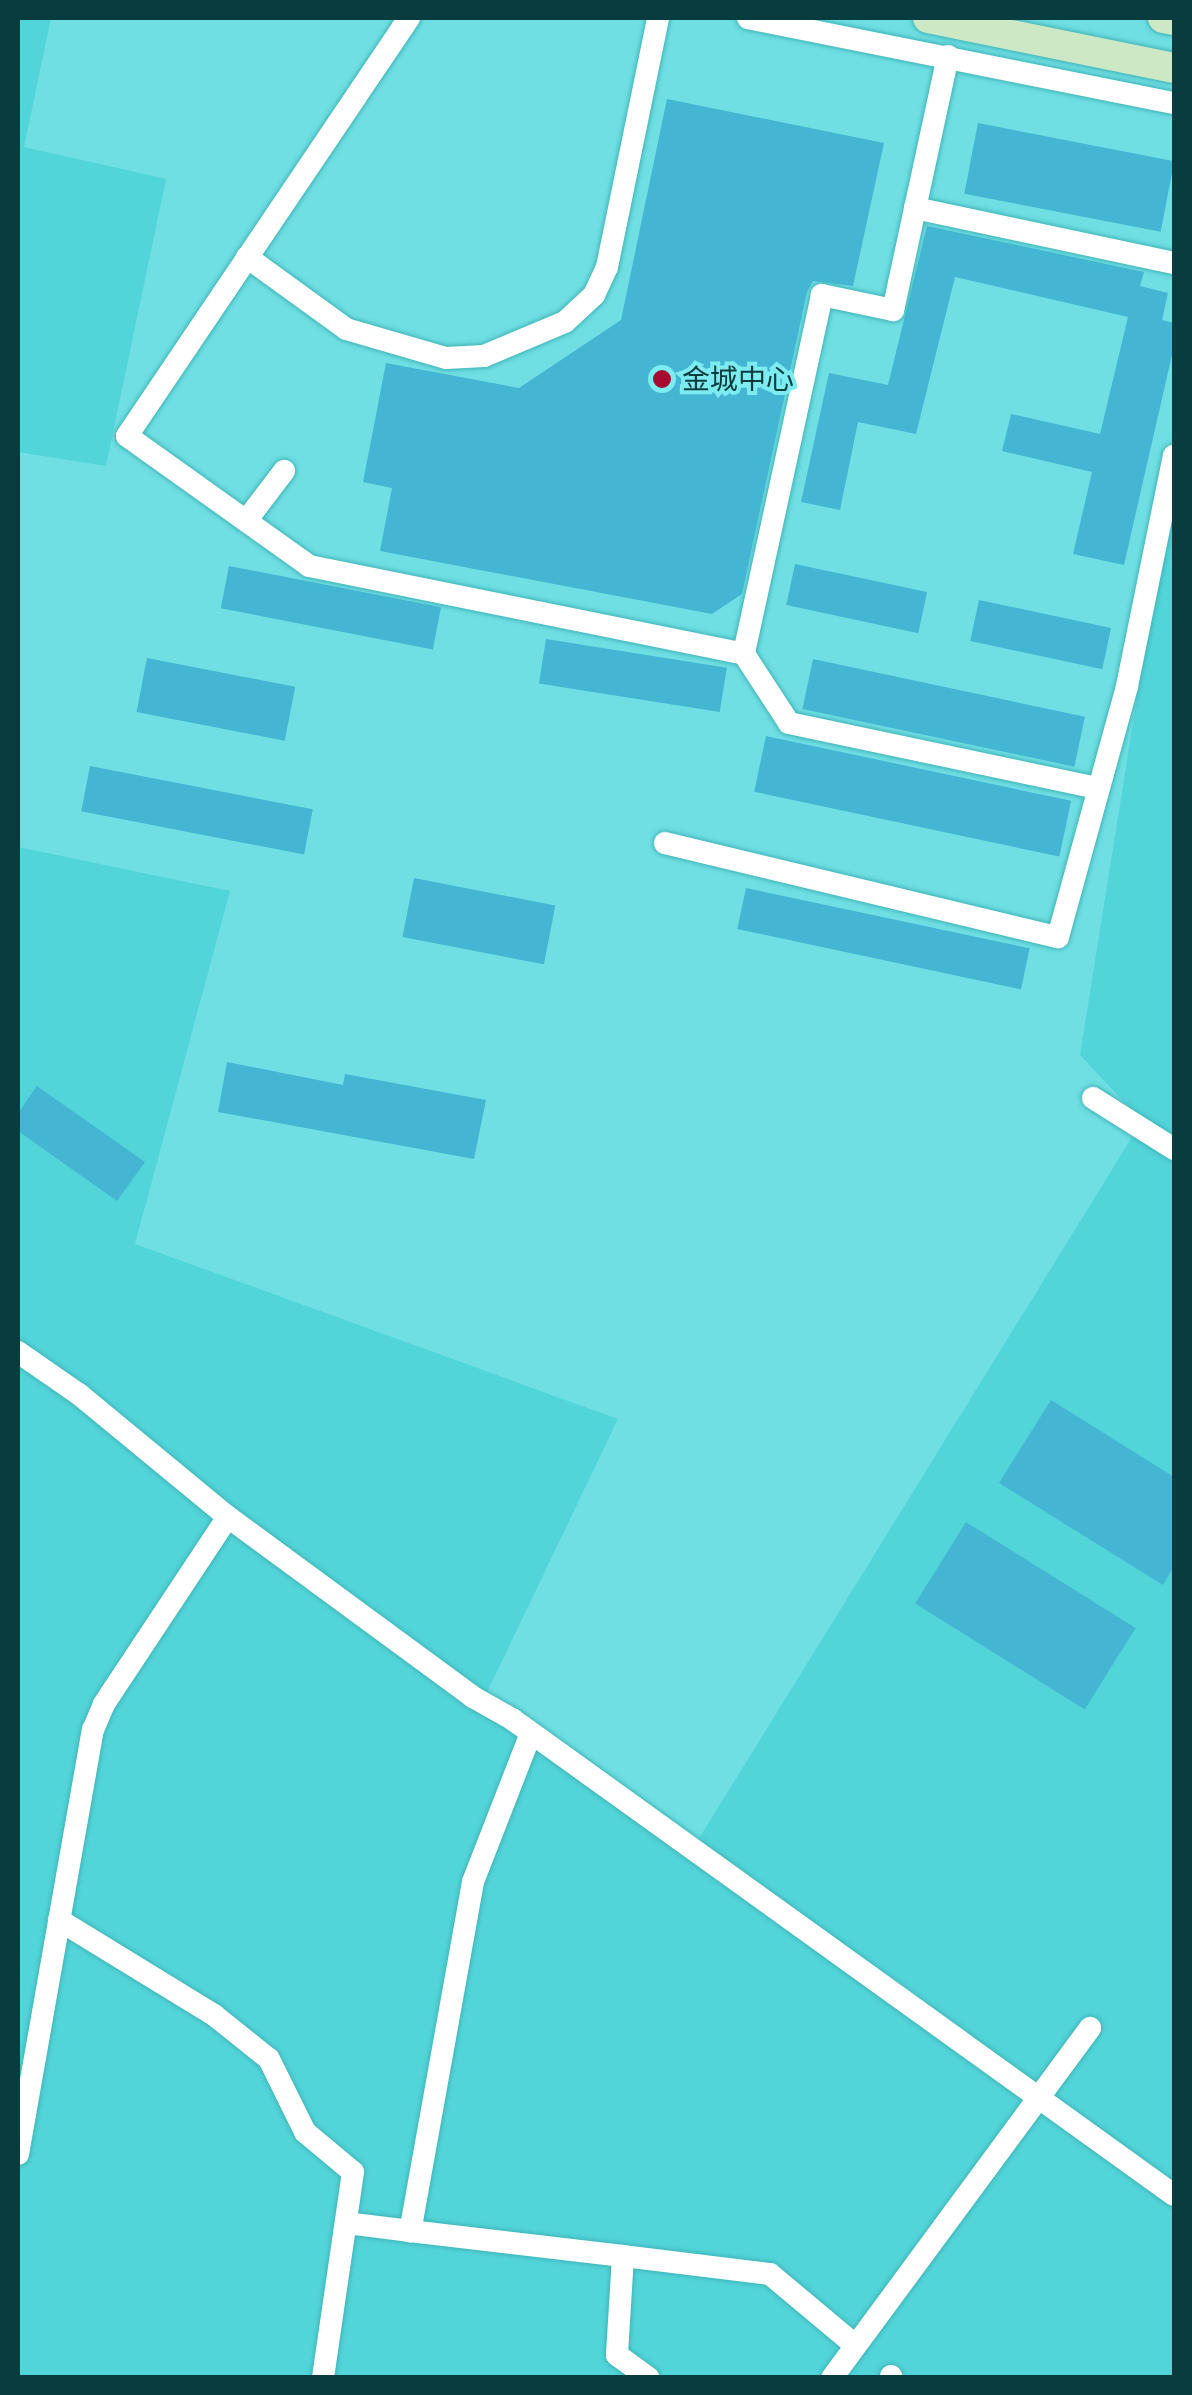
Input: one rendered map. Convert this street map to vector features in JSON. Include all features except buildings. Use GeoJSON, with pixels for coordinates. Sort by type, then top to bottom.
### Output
{"type":"FeatureCollection","features":[{"type":"Feature","properties":{"kind":"main road"},"geometry":{"type":"LineString","coordinates":[[928,18],[1174,68]]}},
{"type":"Feature","properties":{"kind":"main road"},"geometry":{"type":"LineString","coordinates":[[1163,18],[1174,20]]}},
{"type":"Feature","properties":{"kind":"street"},"geometry":{"type":"LineString","coordinates":[[409,18],[127,436],[309,566],[744,654]]}},
{"type":"Feature","properties":{"kind":"street"},"geometry":{"type":"LineString","coordinates":[[247,257],[346,329],[446,358],[484,356],[565,322],[594,295],[608,267],[658,18]]}},
{"type":"Feature","properties":{"kind":"street"},"geometry":{"type":"LineString","coordinates":[[748,18],[1174,103]]}},
{"type":"Feature","properties":{"kind":"street"},"geometry":{"type":"LineString","coordinates":[[948,56],[892,310],[822,295],[744,654],[788,723],[1098,788]]}},
{"type":"Feature","properties":{"kind":"street"},"geometry":{"type":"LineString","coordinates":[[915,208],[1174,262]]}},
{"type":"Feature","properties":{"kind":"street"},"geometry":{"type":"LineString","coordinates":[[666,843],[1058,937],[1127,686],[1174,456]]}},
{"type":"Feature","properties":{"kind":"street"},"geometry":{"type":"LineString","coordinates":[[246,521],[284,471]]}},
{"type":"Feature","properties":{"kind":"street"},"geometry":{"type":"LineString","coordinates":[[1092,1098],[1174,1149]]}},
{"type":"Feature","properties":{"kind":"street"},"geometry":{"type":"LineString","coordinates":[[18,1352],[80,1395],[228,1517],[472,1697],[531,1733],[1174,2195]]}},
{"type":"Feature","properties":{"kind":"street"},"geometry":{"type":"LineString","coordinates":[[18,2154],[93,1730],[104,1704],[228,1517]]}},
{"type":"Feature","properties":{"kind":"street"},"geometry":{"type":"LineString","coordinates":[[410,2231],[473,1882],[531,1733]]}},
{"type":"Feature","properties":{"kind":"street"},"geometry":{"type":"LineString","coordinates":[[59,1920],[214,2015],[269,2059],[306,2132],[353,2172],[323,2378]]}},
{"type":"Feature","properties":{"kind":"street"},"geometry":{"type":"LineString","coordinates":[[832,2378],[1036,2096],[1090,2028]]}},
{"type":"Feature","properties":{"kind":"street"},"geometry":{"type":"LineString","coordinates":[[346,2223],[770,2274],[855,2345]]}},
{"type":"Feature","properties":{"kind":"street"},"geometry":{"type":"LineString","coordinates":[[622,2256],[617,2355],[649,2378]]}},
{"type":"Feature","properties":{"kind":"shaded area"},"geometry":{"type":"Polygon","coordinates":[[[18,18],[51,18],[24,147],[166,179],[106,466],[18,452],[18,18]]]}},
{"type":"Feature","properties":{"kind":"shaded area"},"geometry":{"type":"Polygon","coordinates":[[[1166,516],[1174,517],[1174,2377],[18,2377],[18,847],[230,891],[135,1244],[618,1419],[478,1711],[962,2024],[695,1845],[1142,1121],[1080,1055],[1166,516]]]}},
{"type":"Feature","properties":{"kind":"place","name":"金城中心"},"geometry":{"type":"Point","coordinates":[662,379]}}]}
